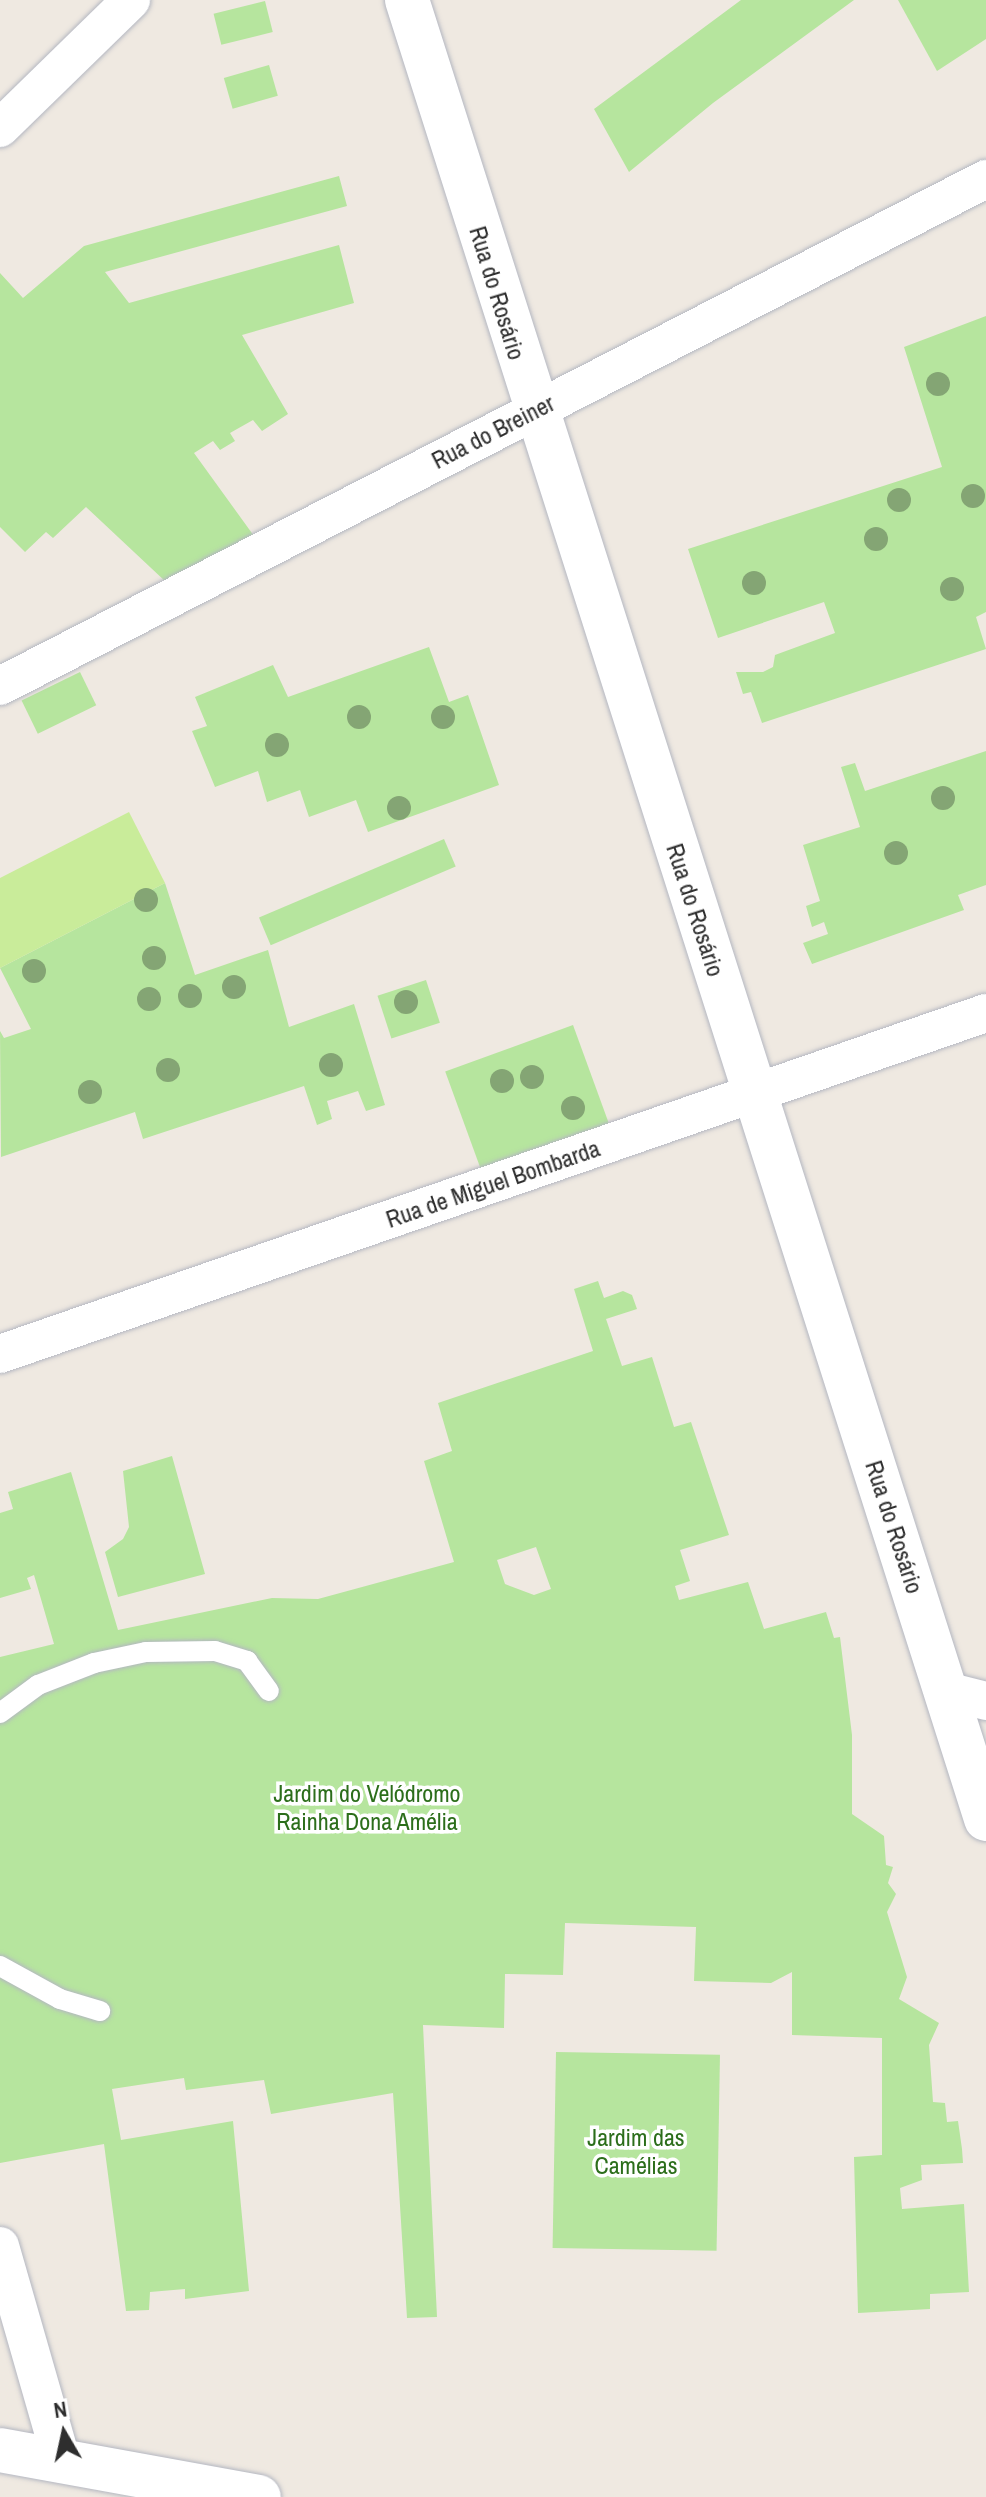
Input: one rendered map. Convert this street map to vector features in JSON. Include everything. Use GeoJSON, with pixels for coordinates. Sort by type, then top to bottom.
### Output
{"type":"FeatureCollection","features":[{"type":"Feature","properties":{"kind":"street"},"geometry":{"type":"LineString","coordinates":[[0,128],[131,0]]}},
{"type":"Feature","properties":{"kind":"street","name":"Rua do Rosário"},"geometry":{"type":"LineString","coordinates":[[407,0],[534,411],[754,1093],[966,1696],[986,1819]]}},
{"type":"Feature","properties":{"kind":"street","name":"Rua do Breiner"},"geometry":{"type":"LineString","coordinates":[[0,686],[986,179]]}},
{"type":"Feature","properties":{"kind":"street","name":"Rua de Miguel Bombarda"},"geometry":{"type":"LineString","coordinates":[[0,1354],[986,1013]]}},
{"type":"Feature","properties":{"kind":"street"},"geometry":{"type":"LineString","coordinates":[[0,2246],[62,2462]]}},
{"type":"Feature","properties":{"kind":"street"},"geometry":{"type":"LineString","coordinates":[[0,2450],[259,2497]]}},
{"type":"Feature","properties":{"kind":"lane"},"geometry":{"type":"LineString","coordinates":[[0,1713],[38,1685],[94,1663],[146,1652],[215,1651],[247,1661],[269,1691]]}},
{"type":"Feature","properties":{"kind":"lane"},"geometry":{"type":"LineString","coordinates":[[0,1966],[60,1999],[100,2011]]}},
{"type":"Feature","properties":{"kind":"green space"},"geometry":{"type":"Polygon","coordinates":[[[741,0],[854,0],[713,103],[629,172],[594,109],[741,0]]]}},
{"type":"Feature","properties":{"kind":"green space"},"geometry":{"type":"Polygon","coordinates":[[[898,0],[986,0],[986,39],[937,71],[898,0]]]}},
{"type":"Feature","properties":{"kind":"green space"},"geometry":{"type":"Polygon","coordinates":[[[265,1],[273,32],[221,45],[214,14],[265,1]]]}},
{"type":"Feature","properties":{"kind":"green space"},"geometry":{"type":"Polygon","coordinates":[[[269,65],[278,96],[233,109],[224,78],[269,65]]]}},
{"type":"Feature","properties":{"kind":"green space"},"geometry":{"type":"Polygon","coordinates":[[[339,176],[347,206],[105,272],[129,303],[339,245],[354,303],[242,335],[288,414],[262,431],[253,420],[230,433],[235,441],[220,450],[213,441],[194,453],[254,536],[166,582],[86,507],[53,538],[46,532],[25,552],[0,527],[0,273],[23,298],[84,246],[339,176]]]}},
{"type":"Feature","properties":{"kind":"green space"},"geometry":{"type":"Polygon","coordinates":[[[986,316],[986,612],[976,617],[986,649],[762,723],[751,692],[743,694],[736,672],[763,672],[773,667],[775,655],[835,633],[824,602],[718,638],[688,549],[942,467],[904,347],[986,316]]]}},
{"type":"Feature","properties":{"kind":"green space"},"geometry":{"type":"Polygon","coordinates":[[[429,647],[449,702],[468,695],[499,785],[368,832],[356,800],[309,817],[300,790],[267,802],[258,771],[215,787],[192,731],[207,726],[195,697],[273,665],[288,697],[429,647]]]}},
{"type":"Feature","properties":{"kind":"green space"},"geometry":{"type":"Polygon","coordinates":[[[80,672],[96,705],[38,734],[22,700],[80,672]]]}},
{"type":"Feature","properties":{"kind":"green space"},"geometry":{"type":"Polygon","coordinates":[[[986,751],[986,885],[958,895],[964,910],[812,964],[803,943],[828,934],[824,922],[812,927],[806,906],[820,901],[803,845],[860,827],[841,767],[855,763],[865,791],[986,751]]]}},
{"type":"Feature","properties":{"kind":"green space"},"geometry":{"type":"Polygon","coordinates":[[[129,812],[165,883],[0,968],[0,878],[129,812]]]}},
{"type":"Feature","properties":{"kind":"green space"},"geometry":{"type":"Polygon","coordinates":[[[444,839],[456,867],[271,945],[259,918],[444,839]]]}},
{"type":"Feature","properties":{"kind":"green space"},"geometry":{"type":"Polygon","coordinates":[[[165,883],[195,975],[268,950],[289,1027],[354,1004],[385,1105],[366,1111],[358,1091],[327,1101],[332,1119],[317,1125],[304,1086],[143,1139],[135,1112],[1,1157],[0,1031],[4,1038],[31,1029],[0,968],[165,883]]]}},
{"type":"Feature","properties":{"kind":"green space"},"geometry":{"type":"Polygon","coordinates":[[[426,980],[440,1023],[391,1039],[377,996],[426,980]]]}},
{"type":"Feature","properties":{"kind":"green space"},"geometry":{"type":"Polygon","coordinates":[[[573,1025],[609,1125],[481,1171],[445,1072],[573,1025]]]}},
{"type":"Feature","properties":{"kind":"green space","name":"Jardim do Velódromo Rainha Dona Amélia"},"geometry":{"type":"Polygon","coordinates":[[[598,1281],[604,1298],[623,1291],[632,1295],[637,1309],[606,1319],[622,1366],[652,1357],[674,1427],[691,1422],[729,1535],[680,1550],[690,1581],[675,1586],[679,1600],[748,1582],[764,1629],[826,1612],[834,1638],[840,1637],[852,1735],[852,1814],[884,1836],[886,1865],[893,1867],[888,1883],[896,1894],[887,1912],[907,1977],[899,1999],[939,2023],[929,2045],[933,2102],[945,2103],[947,2122],[958,2121],[962,2149],[963,2163],[921,2165],[922,2180],[900,2188],[902,2209],[964,2204],[969,2292],[930,2294],[930,2309],[858,2313],[854,2157],[882,2155],[882,2038],[792,2035],[792,1972],[771,1983],[694,1981],[696,1927],[565,1923],[563,1975],[505,1974],[504,2028],[423,2025],[437,2317],[407,2318],[393,2093],[271,2114],[264,2080],[186,2090],[184,2078],[112,2089],[121,2140],[233,2121],[249,2291],[185,2299],[185,2289],[150,2292],[149,2310],[126,2311],[104,2144],[0,2163],[0,1657],[54,1644],[34,1575],[27,1578],[31,1589],[0,1598],[0,1513],[13,1509],[8,1492],[71,1472],[118,1630],[272,1598],[318,1599],[454,1562],[424,1461],[452,1451],[438,1403],[593,1351],[574,1289],[598,1281]],[[536,1547],[497,1560],[505,1584],[534,1595],[551,1589],[536,1547]]]}},
{"type":"Feature","properties":{"kind":"green space"},"geometry":{"type":"Polygon","coordinates":[[[172,1456],[205,1574],[118,1597],[105,1552],[123,1539],[129,1527],[123,1471],[172,1456]]]}},
{"type":"Feature","properties":{"kind":"green space","name":"Jardim das Camélias"},"geometry":{"type":"Polygon","coordinates":[[[556,2052],[720,2055],[717,2251],[553,2248],[556,2052]]]}}]}
